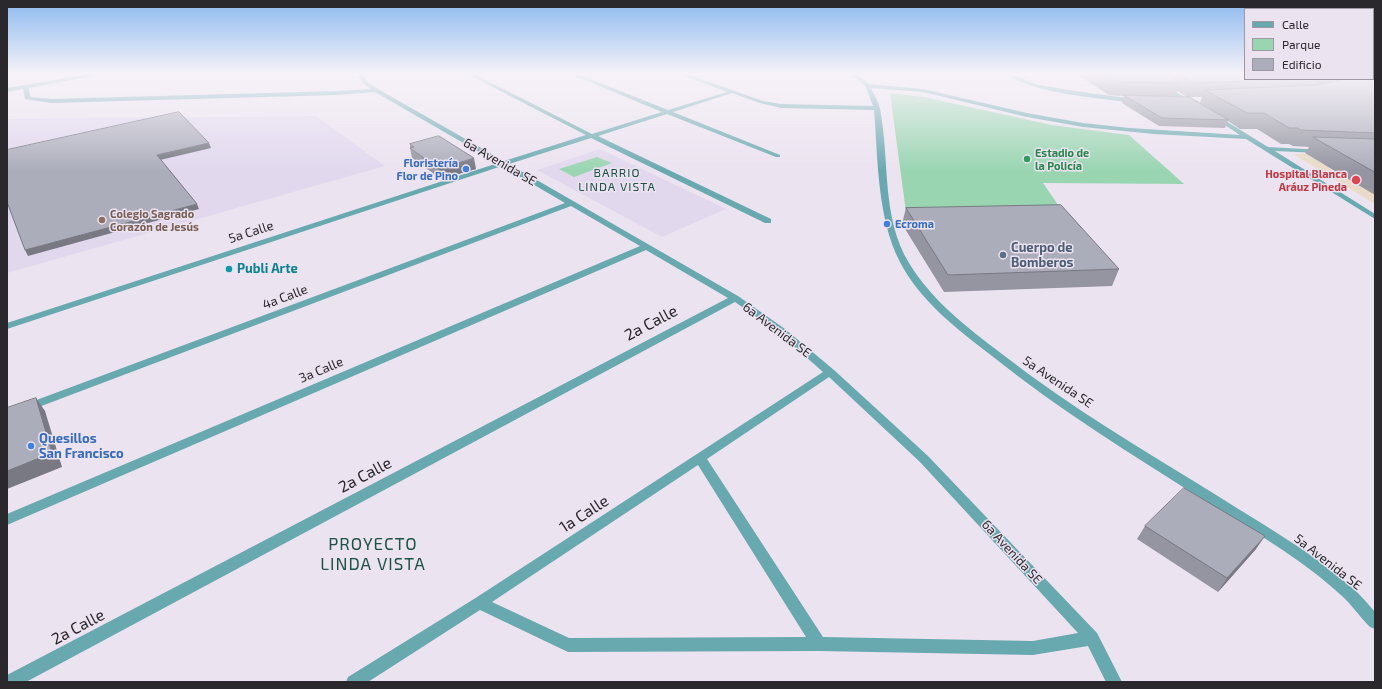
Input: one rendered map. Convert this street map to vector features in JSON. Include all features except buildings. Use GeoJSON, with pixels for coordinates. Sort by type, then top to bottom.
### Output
{"type":"FeatureCollection","features":[{"type":"Feature","properties":{"kind":"street","name":"6a Avenida SE"},"geometry":{"type":"LineString","coordinates":[[404,106],[735,298],[782,331],[830,372],[924,459],[1092,638],[1114,682]]}},
{"type":"Feature","properties":{"kind":"street"},"geometry":{"type":"LineString","coordinates":[[533,106],[768,221]]}},
{"type":"Feature","properties":{"kind":"street"},"geometry":{"type":"LineString","coordinates":[[652,106],[778,156]]}},
{"type":"Feature","properties":{"kind":"street","name":"5a Calle"},"geometry":{"type":"LineString","coordinates":[[7,326],[590,135],[685,106]]}},
{"type":"Feature","properties":{"kind":"street"},"geometry":{"type":"LineString","coordinates":[[788,106],[877,108]]}},
{"type":"Feature","properties":{"kind":"street"},"geometry":{"type":"LineString","coordinates":[[992,106],[1051,120],[1094,126],[1172,134],[1249,137]]}},
{"type":"Feature","properties":{"kind":"street","name":"5a Avenida SE"},"geometry":{"type":"LineString","coordinates":[[877,108],[885,193],[890,227],[904,262],[923,289],[958,325],[1018,373],[1317,567],[1347,592],[1375,622]]}},
{"type":"Feature","properties":{"kind":"street"},"geometry":{"type":"LineString","coordinates":[[1209,114],[1249,137],[1375,217]]}},
{"type":"Feature","properties":{"kind":"street"},"geometry":{"type":"LineString","coordinates":[[1268,149],[1330,151]]}},
{"type":"Feature","properties":{"kind":"street","name":"4a Calle"},"geometry":{"type":"LineString","coordinates":[[7,415],[572,203]]}},
{"type":"Feature","properties":{"kind":"street","name":"3a Calle"},"geometry":{"type":"LineString","coordinates":[[7,520],[647,246]]}},
{"type":"Feature","properties":{"kind":"street","name":"2a Calle"},"geometry":{"type":"LineString","coordinates":[[10,682],[735,298]]}},
{"type":"Feature","properties":{"kind":"street","name":"1a Calle"},"geometry":{"type":"LineString","coordinates":[[354,682],[479,603],[830,372]]}},
{"type":"Feature","properties":{"kind":"street"},"geometry":{"type":"LineString","coordinates":[[700,458],[819,644]]}},
{"type":"Feature","properties":{"kind":"street"},"geometry":{"type":"LineString","coordinates":[[479,603],[568,645],[819,644],[1033,648],[1092,638]]}},
{"type":"Feature","properties":{"kind":"shaded area","name":"Colegio Sagrado Corazón de Jesús"},"geometry":{"type":"Polygon","coordinates":[[[316,116],[385,166],[7,273],[7,119],[316,116]]]}},
{"type":"Feature","properties":{"kind":"shaded area"},"geometry":{"type":"Polygon","coordinates":[[[600,149],[726,209],[662,237],[537,170],[600,149]]]}},
{"type":"Feature","properties":{"kind":"shaded area","name":"Hospital Blanca Aráuz Pineda"},"geometry":{"type":"Polygon","coordinates":[[[1357,153],[1375,156],[1375,204],[1293,154],[1357,153]]]}},
{"type":"Feature","properties":{"kind":"green space","name":"Estadio de la Policía"},"geometry":{"type":"Polygon","coordinates":[[[892,106],[966,106],[1052,125],[1129,135],[1184,184],[1043,183],[1063,212],[906,212],[892,106]]]}},
{"type":"Feature","properties":{"kind":"green space"},"geometry":{"type":"Polygon","coordinates":[[[597,157],[612,163],[574,177],[559,169],[597,157]]]}},
{"type":"Feature","properties":{"kind":"place","name":"Estadio de la Policía"},"geometry":{"type":"Point","coordinates":[1027,159]}},
{"type":"Feature","properties":{"kind":"place","name":"Floristería Flor de Pino"},"geometry":{"type":"Point","coordinates":[466,169]}},
{"type":"Feature","properties":{"kind":"place","name":"Hospital Blanca Aráuz Pineda"},"geometry":{"type":"Point","coordinates":[1356,180]}},
{"type":"Feature","properties":{"kind":"place","name":"Colegio Sagrado Corazón de Jesús"},"geometry":{"type":"Point","coordinates":[102,220]}},
{"type":"Feature","properties":{"kind":"place","name":"Ecroma"},"geometry":{"type":"Point","coordinates":[887,224]}},
{"type":"Feature","properties":{"kind":"place","name":"Cuerpo de Bomberos"},"geometry":{"type":"Point","coordinates":[1003,255]}},
{"type":"Feature","properties":{"kind":"place","name":"Publi Arte"},"geometry":{"type":"Point","coordinates":[229,269]}},
{"type":"Feature","properties":{"kind":"place","name":"Quesillos San Francisco"},"geometry":{"type":"Point","coordinates":[31,446]}},
{"type":"Feature","properties":{"kind":"district","name":"BARRIO LINDA VISTA"},"geometry":{"type":"Point","coordinates":[617,180]}},
{"type":"Feature","properties":{"kind":"district","name":"PROYECTO LINDA VISTA"},"geometry":{"type":"Point","coordinates":[373,554]}}]}
